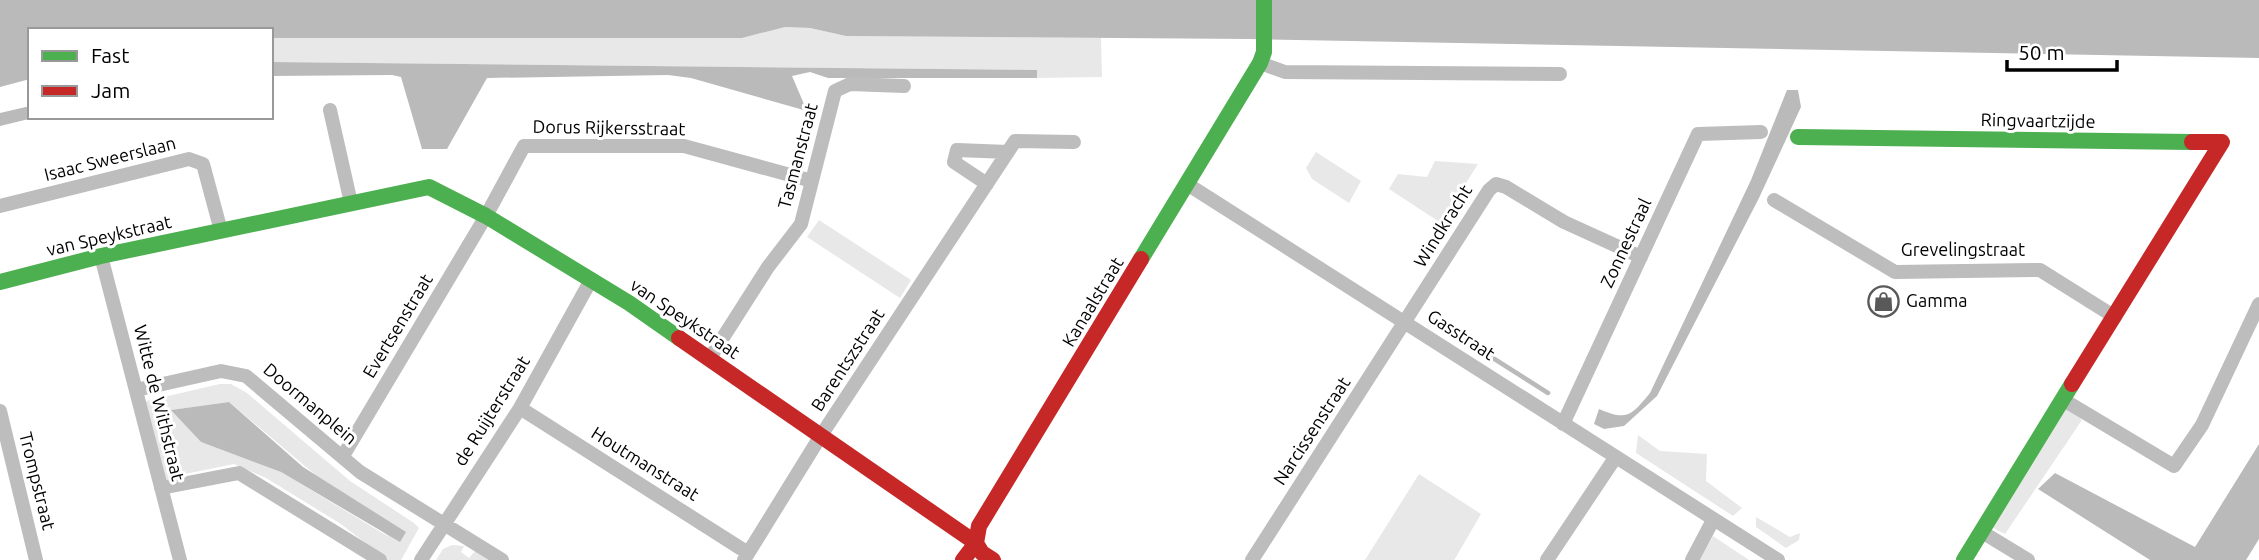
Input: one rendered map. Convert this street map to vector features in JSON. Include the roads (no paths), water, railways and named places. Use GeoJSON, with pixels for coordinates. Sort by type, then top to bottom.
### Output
{"type":"FeatureCollection","features":[{"type":"Feature","properties":{"kind":"street","name":"Kanaalstraat"},"geometry":{"type":"LineString","coordinates":[[963,560],[976,543],[979,527],[1260,63],[1265,42],[1265,0]]}},
{"type":"Feature","properties":{"kind":"street"},"geometry":{"type":"LineString","coordinates":[[1260,63],[1285,72],[1560,74]]}},
{"type":"Feature","properties":{"kind":"street","name":"Tasmanstraat"},"geometry":{"type":"LineString","coordinates":[[710,358],[768,267],[801,224],[835,91],[850,83],[904,86]]}},
{"type":"Feature","properties":{"kind":"street"},"geometry":{"type":"LineString","coordinates":[[330,110],[351,203]]}},
{"type":"Feature","properties":{"kind":"street","name":"Zonnestraal"},"geometry":{"type":"LineString","coordinates":[[1563,424],[1698,134],[1761,132]]}},
{"type":"Feature","properties":{"kind":"street","name":"Ringvaartzijde"},"geometry":{"type":"LineString","coordinates":[[1798,137],[2222,142],[2132,284],[2115,317]]}},
{"type":"Feature","properties":{"kind":"street"},"geometry":{"type":"LineString","coordinates":[[987,184],[954,162],[957,150],[1008,152],[1015,141],[1074,142]]}},
{"type":"Feature","properties":{"kind":"street","name":"Dorus Rijkersstraat"},"geometry":{"type":"LineString","coordinates":[[486,216],[524,146],[684,146],[812,181]]}},
{"type":"Feature","properties":{"kind":"street","name":"Barentszstraat"},"geometry":{"type":"LineString","coordinates":[[746,556],[820,437],[1008,152]]}},
{"type":"Feature","properties":{"kind":"street","name":"Isaac Sweerslaan"},"geometry":{"type":"LineString","coordinates":[[0,206],[189,159],[203,164],[221,231]]}},
{"type":"Feature","properties":{"kind":"street","name":"Gasstraat"},"geometry":{"type":"LineString","coordinates":[[1187,184],[1778,560]]}},
{"type":"Feature","properties":{"kind":"street","name":"Windkracht"},"geometry":{"type":"LineString","coordinates":[[1405,322],[1489,190],[1496,184],[1564,222],[1641,257]]}},
{"type":"Feature","properties":{"kind":"street","name":"van Speykstraat"},"geometry":{"type":"LineString","coordinates":[[0,282],[101,256],[429,187],[486,216],[591,280],[710,358],[976,543],[982,553],[993,560]]}},
{"type":"Feature","properties":{"kind":"street","name":"Grevelingstraat"},"geometry":{"type":"LineString","coordinates":[[1774,200],[1895,272],[2040,270],[2115,317]]}},
{"type":"Feature","properties":{"kind":"street","name":"Evertsenstraat"},"geometry":{"type":"LineString","coordinates":[[343,456],[486,216]]}},
{"type":"Feature","properties":{"kind":"street","name":"Witte de Withstraat"},"geometry":{"type":"LineString","coordinates":[[101,256],[180,560]]}},
{"type":"Feature","properties":{"kind":"street","name":"de Ruijterstraat"},"geometry":{"type":"LineString","coordinates":[[421,560],[520,408],[591,280]]}},
{"type":"Feature","properties":{"kind":"street"},"geometry":{"type":"LineString","coordinates":[[2062,399],[2174,466],[2202,425],[2259,304]]}},
{"type":"Feature","properties":{"kind":"street"},"geometry":{"type":"LineString","coordinates":[[1964,560],[2115,317]]}},
{"type":"Feature","properties":{"kind":"street","name":"Narcissenstraat"},"geometry":{"type":"LineString","coordinates":[[1252,560],[1405,322]]}},
{"type":"Feature","properties":{"kind":"street","name":"Doormanplein"},"geometry":{"type":"LineString","coordinates":[[136,390],[221,371],[246,376],[364,474],[502,560]]}},
{"type":"Feature","properties":{"kind":"street","name":"Houtmanstraat"},"geometry":{"type":"LineString","coordinates":[[520,408],[746,556]]}},
{"type":"Feature","properties":{"kind":"street","name":"Trompstraat"},"geometry":{"type":"LineString","coordinates":[[0,411],[36,560]]}},
{"type":"Feature","properties":{"kind":"street"},"geometry":{"type":"LineString","coordinates":[[1547,560],[1615,458]]}},
{"type":"Feature","properties":{"kind":"street"},"geometry":{"type":"LineString","coordinates":[[161,488],[239,474],[380,560]]}},
{"type":"Feature","properties":{"kind":"street"},"geometry":{"type":"LineString","coordinates":[[1692,560],[1713,520]]}},
{"type":"Feature","properties":{"kind":"street"},"geometry":{"type":"LineString","coordinates":[[1982,531],[2028,560]]}},
{"type":"Feature","properties":{"kind":"waterway"},"geometry":{"type":"LineString","coordinates":[[1433,320],[1548,393]]}},
{"type":"Feature","properties":{"kind":"place","name":"Gamma"},"geometry":{"type":"Point","coordinates":[1883,301]}}]}
